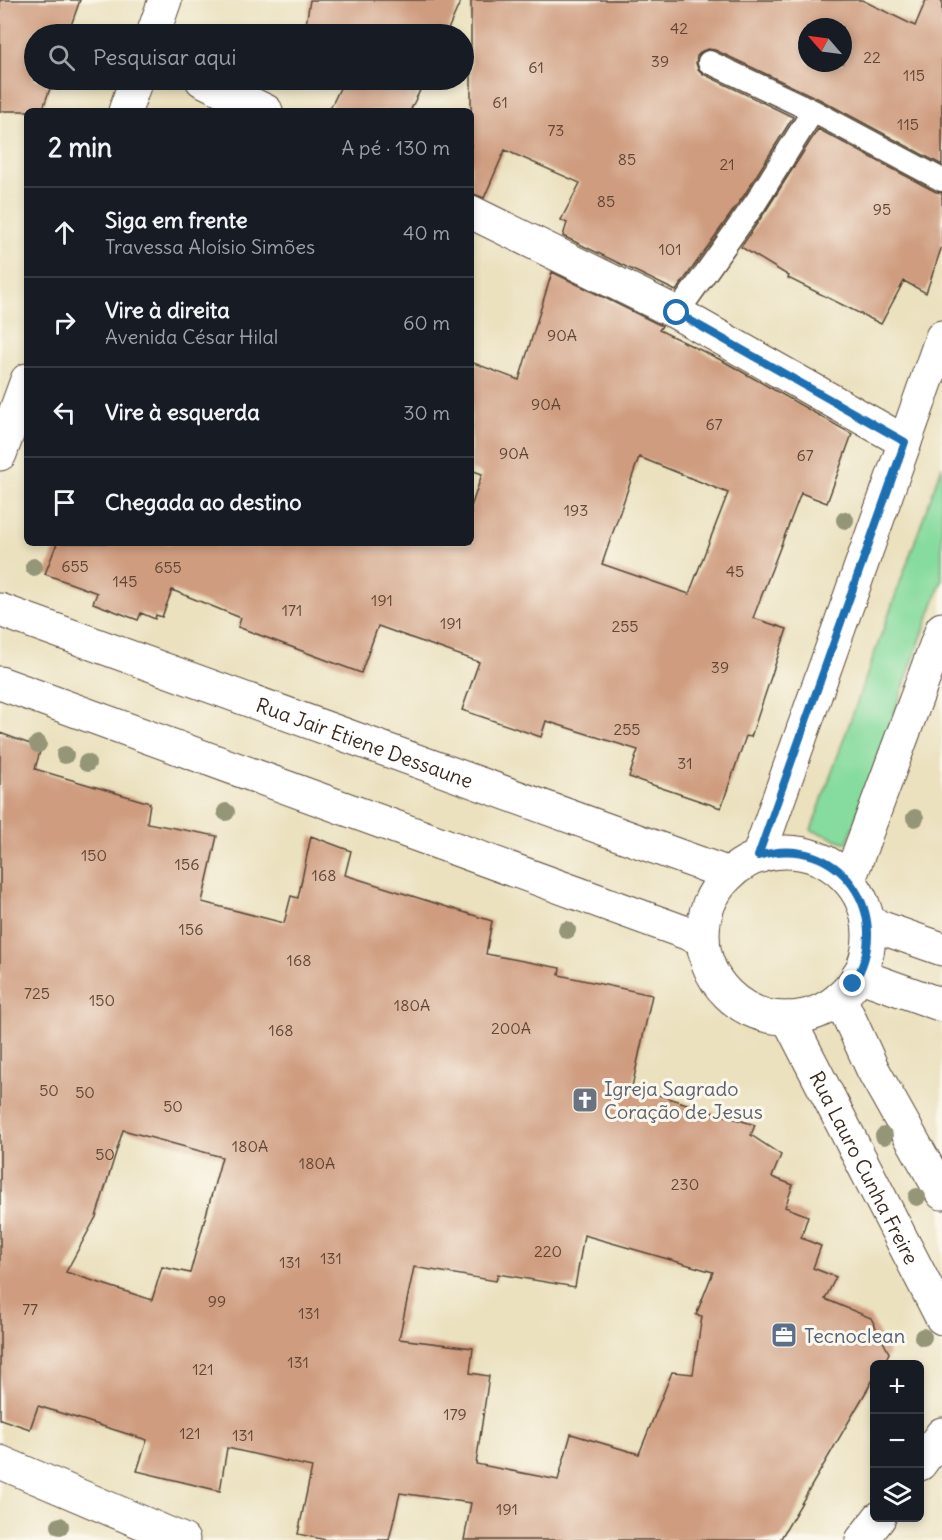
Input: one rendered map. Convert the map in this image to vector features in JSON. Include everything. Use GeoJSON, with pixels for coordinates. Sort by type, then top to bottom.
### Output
{"type":"FeatureCollection","features":[{"type":"Feature","properties":{"kind":"street"},"geometry":{"type":"LineString","coordinates":[[157,24],[165,0]]}},
{"type":"Feature","properties":{"kind":"street"},"geometry":{"type":"LineString","coordinates":[[126,108],[132,90]]}},
{"type":"Feature","properties":{"kind":"street"},"geometry":{"type":"LineString","coordinates":[[223,90],[260,108]]}},
{"type":"Feature","properties":{"kind":"street"},"geometry":{"type":"LineString","coordinates":[[474,213],[677,313],[905,442]]}},
{"type":"Feature","properties":{"kind":"street"},"geometry":{"type":"LineString","coordinates":[[758,856],[942,337]]}},
{"type":"Feature","properties":{"kind":"street"},"geometry":{"type":"LineString","coordinates":[[0,454],[24,388]]}},
{"type":"Feature","properties":{"kind":"street","name":"Rua Jair Etiene Dessaune"},"geometry":{"type":"LineString","coordinates":[[0,610],[729,874]]}},
{"type":"Feature","properties":{"kind":"street"},"geometry":{"type":"LineString","coordinates":[[849,880],[942,629]]}},
{"type":"Feature","properties":{"kind":"street"},"geometry":{"type":"LineString","coordinates":[[0,683],[703,939]]}},
{"type":"Feature","properties":{"kind":"street"},"geometry":{"type":"LineString","coordinates":[[780,852],[802,853],[832,866],[849,880],[861,900],[868,923],[867,950],[849,987],[821,1010],[788,1018],[765,1016],[754,1012],[734,1000],[718,983],[707,963],[703,939],[705,915],[714,893],[729,874],[758,856],[780,852]]}},
{"type":"Feature","properties":{"kind":"street"},"geometry":{"type":"LineString","coordinates":[[868,923],[942,949]]}},
{"type":"Feature","properties":{"kind":"street"},"geometry":{"type":"LineString","coordinates":[[849,987],[942,1005]]}},
{"type":"Feature","properties":{"kind":"street"},"geometry":{"type":"LineString","coordinates":[[849,987],[873,1070],[942,1194]]}},
{"type":"Feature","properties":{"kind":"street","name":"Rua Lauro Cunha Freire"},"geometry":{"type":"LineString","coordinates":[[788,1018],[942,1318]]}},
{"type":"Feature","properties":{"kind":"street"},"geometry":{"type":"LineString","coordinates":[[924,1459],[942,1434]]}},
{"type":"Feature","properties":{"kind":"street"},"geometry":{"type":"LineString","coordinates":[[0,1461],[183,1540]]}},
{"type":"Feature","properties":{"kind":"street"},"geometry":{"type":"LineString","coordinates":[[862,1540],[876,1522]]}},
{"type":"Feature","properties":{"kind":"lane"},"geometry":{"type":"LineString","coordinates":[[709,62],[813,111],[942,180]]}},
{"type":"Feature","properties":{"kind":"lane"},"geometry":{"type":"LineString","coordinates":[[677,313],[756,202],[813,111]]}},
{"type":"Feature","properties":{"kind":"green space"},"geometry":{"type":"Polygon","coordinates":[[[942,466],[942,580],[847,843],[811,830],[942,466]]]}},
{"type":"Feature","properties":{"kind":"building"},"geometry":{"type":"Polygon","coordinates":[[[0,0],[80,0],[72,24],[24,24],[24,90],[49,90],[43,108],[0,111],[0,0]]]}},
{"type":"Feature","properties":{"kind":"building"},"geometry":{"type":"Polygon","coordinates":[[[310,0],[461,0],[450,24],[306,24],[310,0]]]}},
{"type":"Feature","properties":{"kind":"building"},"geometry":{"type":"Polygon","coordinates":[[[471,0],[862,0],[915,26],[926,0],[942,0],[942,165],[819,99],[715,50],[702,51],[697,56],[698,69],[703,74],[793,117],[745,194],[676,291],[563,236],[567,223],[561,220],[580,183],[505,150],[484,198],[474,194],[474,108],[471,108],[471,90],[474,90],[474,24],[471,24],[471,0]]]}},
{"type":"Feature","properties":{"kind":"building"},"geometry":{"type":"Polygon","coordinates":[[[339,90],[420,90],[411,108],[330,108],[339,90]]]}},
{"type":"Feature","properties":{"kind":"building"},"geometry":{"type":"Polygon","coordinates":[[[818,129],[936,192],[942,193],[942,246],[926,293],[904,281],[881,324],[788,278],[789,276],[741,247],[818,129]]]}},
{"type":"Feature","properties":{"kind":"building"},"geometry":{"type":"Polygon","coordinates":[[[552,272],[662,326],[659,330],[723,361],[852,434],[827,503],[801,493],[753,618],[787,629],[751,737],[746,736],[721,808],[629,777],[638,750],[546,721],[541,737],[462,710],[479,662],[378,626],[361,673],[238,627],[241,618],[172,590],[162,617],[156,615],[155,619],[141,613],[138,620],[93,603],[97,593],[45,574],[56,546],[474,546],[474,498],[482,474],[474,471],[474,363],[519,380],[552,272]],[[639,457],[602,564],[689,594],[728,493],[639,457]]]}},
{"type":"Feature","properties":{"kind":"building"},"geometry":{"type":"Polygon","coordinates":[[[0,733],[41,748],[35,769],[150,803],[147,823],[217,836],[202,902],[284,923],[291,896],[298,898],[311,836],[351,851],[345,875],[492,921],[486,954],[560,968],[559,975],[652,995],[632,1087],[755,1125],[751,1135],[781,1155],[772,1177],[793,1185],[785,1207],[808,1216],[801,1238],[821,1246],[813,1268],[836,1277],[825,1299],[871,1318],[889,1353],[886,1360],[870,1360],[870,1385],[780,1540],[464,1540],[471,1503],[400,1493],[389,1540],[326,1540],[298,1534],[312,1467],[227,1448],[220,1491],[137,1471],[147,1440],[38,1406],[30,1429],[0,1419],[0,733]],[[123,1130],[96,1217],[66,1272],[152,1300],[162,1267],[190,1273],[222,1157],[123,1130]],[[584,1235],[575,1287],[498,1274],[496,1281],[414,1267],[399,1339],[473,1348],[470,1373],[489,1376],[476,1464],[558,1480],[571,1434],[639,1454],[672,1372],[693,1374],[702,1316],[696,1315],[713,1272],[584,1235]]]}},
{"type":"Feature","properties":{"kind":"place","name":"Igreja Sagrado Coração de Jesus"},"geometry":{"type":"Point","coordinates":[585,1100]}},
{"type":"Feature","properties":{"kind":"place","name":"Tecnoclean"},"geometry":{"type":"Point","coordinates":[784,1335]}},
{"type":"Feature","properties":{"kind":"route"},"geometry":{"type":"LineString","coordinates":[[677,313],[905,442],[758,856],[780,852],[802,853],[832,866],[849,880],[866,911],[869,936],[864,963],[853,984]]}}]}
